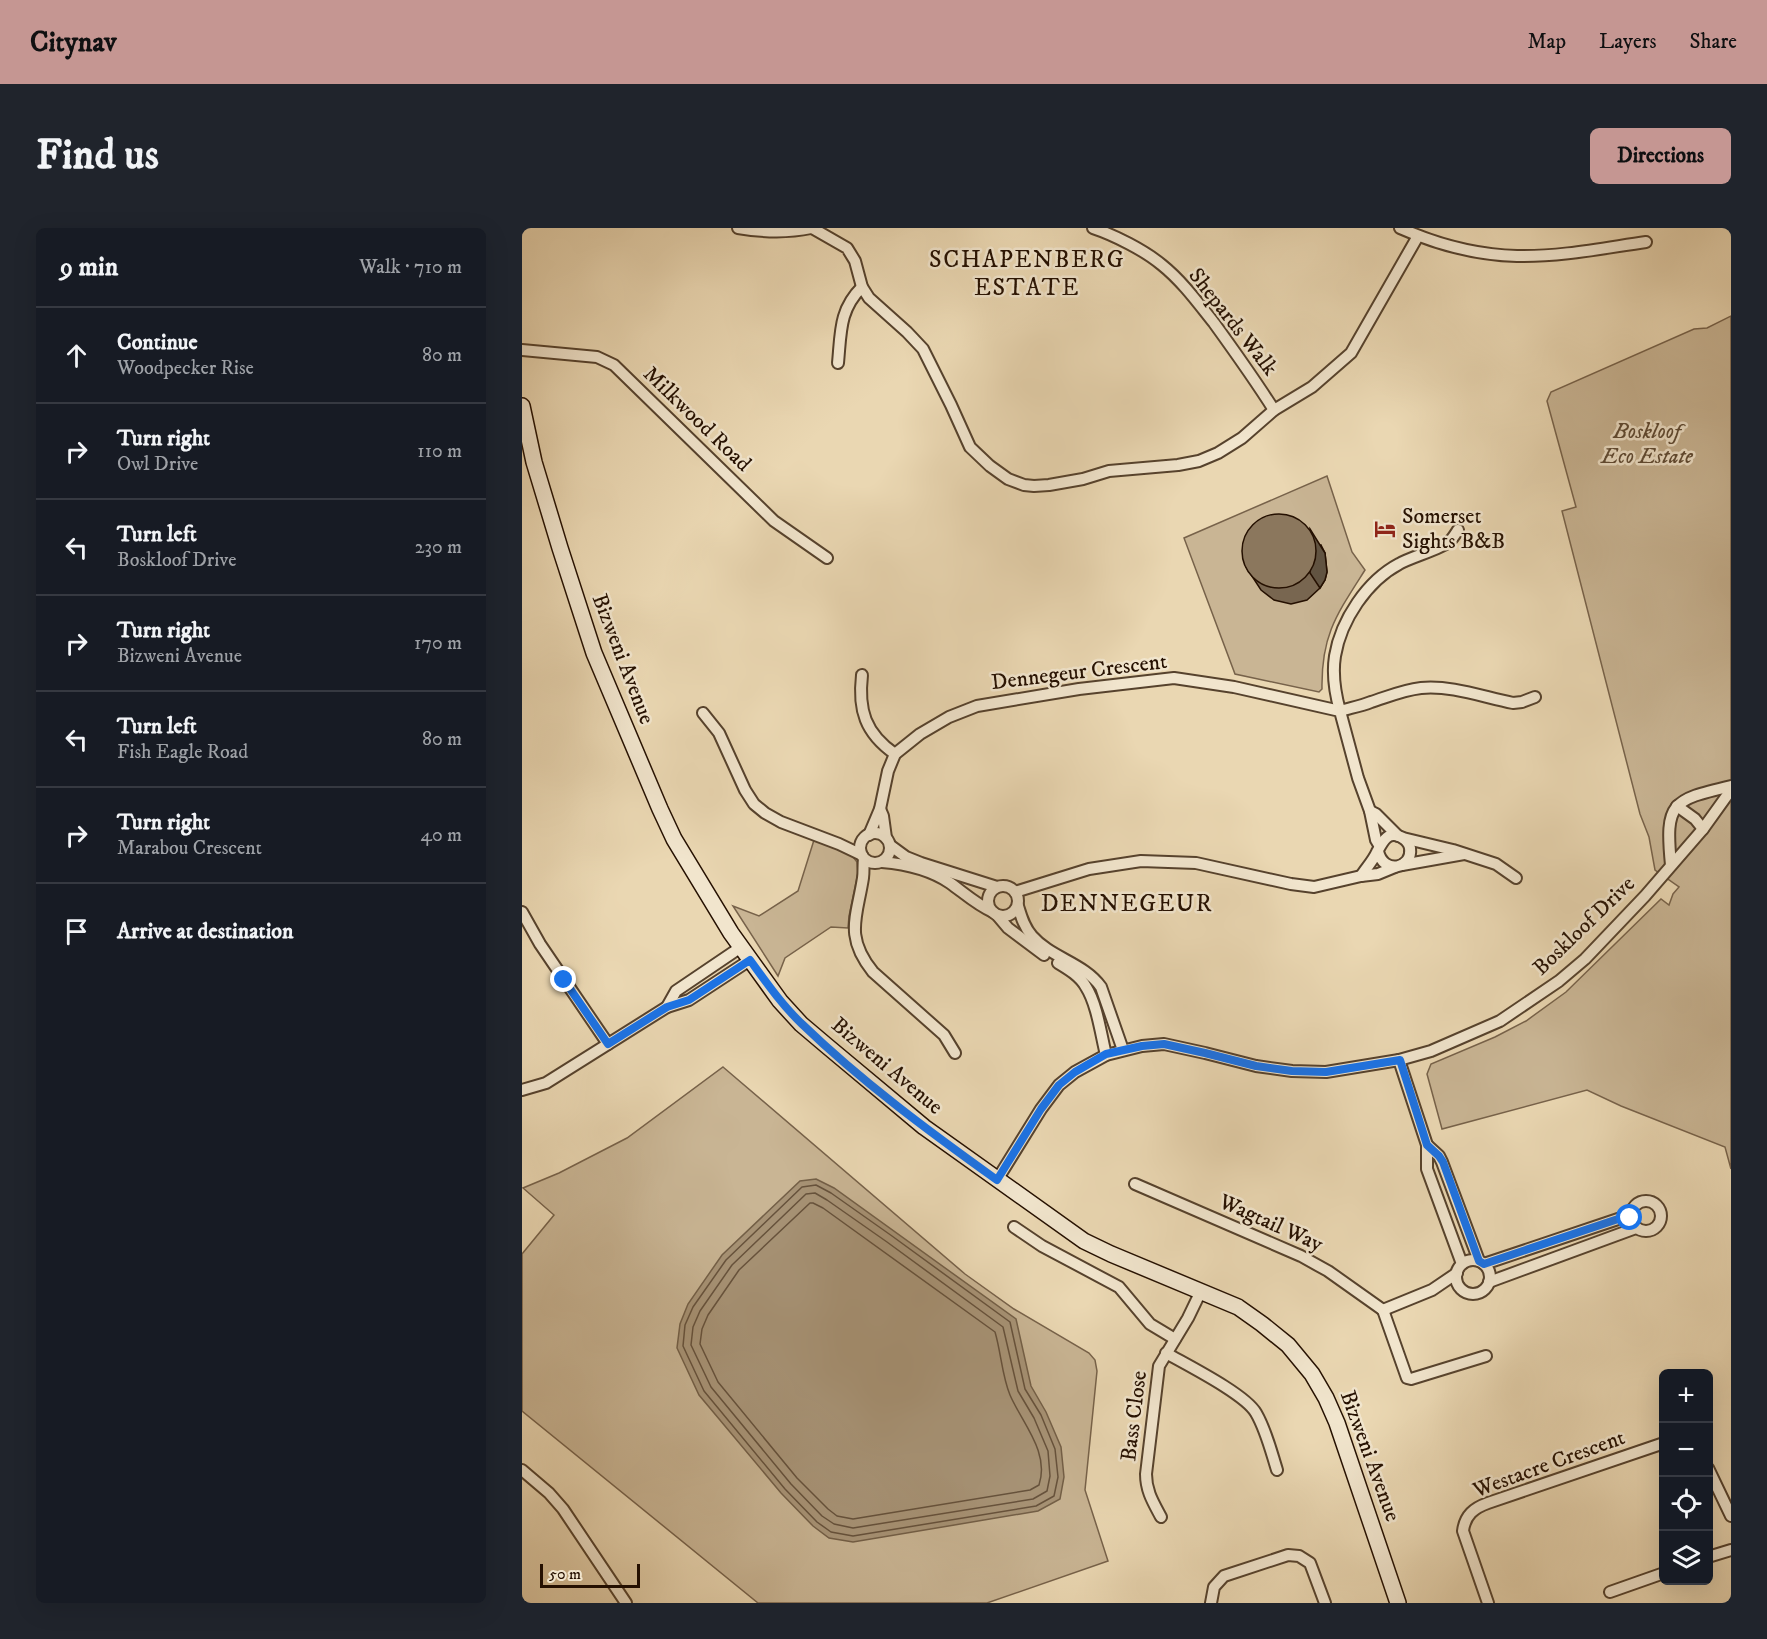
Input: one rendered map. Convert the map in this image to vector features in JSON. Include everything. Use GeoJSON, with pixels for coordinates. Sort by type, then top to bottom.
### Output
{"type":"FeatureCollection","features":[{"type":"Feature","properties":{"kind":"street"},"geometry":{"type":"LineString","coordinates":[[738,228],[759,231],[794,231],[812,228],[848,248],[855,261],[862,287],[869,298],[923,349],[970,447],[1008,479],[1024,485],[1049,485],[1110,471],[1199,461],[1218,453],[1242,438],[1274,411],[1312,387],[1351,352],[1418,236]]}},
{"type":"Feature","properties":{"kind":"street","name":"Shepards Walk"},"geometry":{"type":"LineString","coordinates":[[1093,228],[1161,264],[1185,287],[1255,380],[1274,411]]}},
{"type":"Feature","properties":{"kind":"street"},"geometry":{"type":"LineString","coordinates":[[1400,228],[1418,236],[1480,252],[1517,256],[1557,255],[1646,242]]}},
{"type":"Feature","properties":{"kind":"street"},"geometry":{"type":"LineString","coordinates":[[837,363],[844,314],[851,299],[862,287]]}},
{"type":"Feature","properties":{"kind":"street","name":"Milkwood Road"},"geometry":{"type":"LineString","coordinates":[[522,350],[597,357],[614,365],[774,521],[827,558]]}},
{"type":"Feature","properties":{"kind":"street","name":"Bizweni Avenue"},"geometry":{"type":"LineString","coordinates":[[522,406],[534,462],[594,653],[674,839],[746,953],[780,1000],[810,1031],[924,1127],[1084,1241],[1238,1307],[1288,1345],[1312,1374],[1326,1398],[1398,1603]]}},
{"type":"Feature","properties":{"kind":"street"},"geometry":{"type":"LineString","coordinates":[[1458,530],[1449,542],[1397,565],[1374,582],[1355,607],[1343,629],[1335,656],[1334,688],[1383,862],[1389,866],[1398,866],[1464,854]]}},
{"type":"Feature","properties":{"kind":"street"},"geometry":{"type":"LineString","coordinates":[[862,675],[860,693],[865,717],[880,744],[895,754],[888,771],[880,808],[860,851],[863,857],[863,877],[854,919],[857,946],[863,960],[873,972],[944,1035],[955,1053]]}},
{"type":"Feature","properties":{"kind":"street","name":"Dennegeur Crescent"},"geometry":{"type":"LineString","coordinates":[[895,754],[920,734],[949,717],[977,706],[1156,679],[1183,679],[1234,687],[1340,711]]}},
{"type":"Feature","properties":{"kind":"street"},"geometry":{"type":"LineString","coordinates":[[1340,711],[1419,688],[1451,690],[1513,703],[1535,697]]}},
{"type":"Feature","properties":{"kind":"street"},"geometry":{"type":"LineString","coordinates":[[703,712],[719,733],[745,790],[754,804],[765,813],[781,822],[839,844],[868,862],[909,867],[938,877],[995,913],[1007,915],[1018,906]]}},
{"type":"Feature","properties":{"kind":"street"},"geometry":{"type":"LineString","coordinates":[[1671,865],[1668,828],[1672,812],[1686,799],[1702,793],[1731,788]]}},
{"type":"Feature","properties":{"kind":"street","name":"Boskloof Drive"},"geometry":{"type":"LineString","coordinates":[[997,1180],[1041,1109],[1059,1085],[1075,1072],[1106,1054],[1164,1044],[1256,1066],[1292,1071],[1326,1072],[1400,1060],[1431,1051],[1500,1021],[1559,981],[1607,936],[1703,829],[1731,788]]}},
{"type":"Feature","properties":{"kind":"street"},"geometry":{"type":"LineString","coordinates":[[1677,806],[1695,819],[1703,829]]}},
{"type":"Feature","properties":{"kind":"street"},"geometry":{"type":"LineString","coordinates":[[863,877],[889,855],[885,824],[880,808]]}},
{"type":"Feature","properties":{"kind":"street"},"geometry":{"type":"LineString","coordinates":[[1015,892],[1089,869],[1141,861],[1196,863],[1314,887],[1378,874],[1407,861],[1410,855],[1408,843],[1370,811]]}},
{"type":"Feature","properties":{"kind":"street"},"geometry":{"type":"LineString","coordinates":[[839,844],[878,833],[906,857],[942,871],[997,887],[1007,886],[1018,896],[1018,906],[1026,927],[1042,945],[1084,970],[1101,987],[1123,1050]]}},
{"type":"Feature","properties":{"kind":"street"},"geometry":{"type":"LineString","coordinates":[[1361,876],[1387,837],[1401,837],[1501,866],[1516,878]]}},
{"type":"Feature","properties":{"kind":"street"},"geometry":{"type":"LineString","coordinates":[[997,887],[988,898],[990,908],[1008,928],[1040,953],[1069,970],[1087,988],[1106,1054]]}},
{"type":"Feature","properties":{"kind":"street"},"geometry":{"type":"LineString","coordinates":[[522,912],[540,944],[608,1044]]}},
{"type":"Feature","properties":{"kind":"street"},"geometry":{"type":"LineString","coordinates":[[522,1090],[546,1083],[667,1007],[676,991],[746,953]]}},
{"type":"Feature","properties":{"kind":"street"},"geometry":{"type":"LineString","coordinates":[[1087,988],[1097,982]]}},
{"type":"Feature","properties":{"kind":"street"},"geometry":{"type":"LineString","coordinates":[[1097,1017],[1110,1014]]}},
{"type":"Feature","properties":{"kind":"street"},"geometry":{"type":"LineString","coordinates":[[1400,1060],[1427,1145],[1427,1169],[1460,1268],[1457,1282],[1468,1293],[1479,1293],[1487,1287],[1489,1272],[1481,1262],[1443,1162],[1427,1145]]}},
{"type":"Feature","properties":{"kind":"street","name":"Wagtail Way"},"geometry":{"type":"LineString","coordinates":[[1135,1184],[1301,1256],[1383,1310]]}},
{"type":"Feature","properties":{"kind":"street"},"geometry":{"type":"LineString","coordinates":[[1486,1356],[1411,1379],[1405,1376],[1383,1310],[1432,1290],[1467,1261],[1481,1262],[1630,1215],[1635,1206],[1644,1202],[1653,1203],[1660,1211],[1660,1220],[1655,1228],[1646,1232],[1636,1228],[1630,1215]]}},
{"type":"Feature","properties":{"kind":"street"},"geometry":{"type":"LineString","coordinates":[[1014,1227],[1042,1246],[1119,1287],[1150,1324],[1175,1340]]}},
{"type":"Feature","properties":{"kind":"street"},"geometry":{"type":"LineString","coordinates":[[1489,1282],[1636,1228]]}},
{"type":"Feature","properties":{"kind":"street"},"geometry":{"type":"LineString","coordinates":[[1432,1290],[1462,1289]]}},
{"type":"Feature","properties":{"kind":"street","name":"Bass Close"},"geometry":{"type":"LineString","coordinates":[[1161,1517],[1146,1487],[1159,1366],[1188,1318],[1201,1291]]}},
{"type":"Feature","properties":{"kind":"street"},"geometry":{"type":"LineString","coordinates":[[1166,1353],[1243,1398],[1255,1411],[1277,1470]]}},
{"type":"Feature","properties":{"kind":"street","name":"Westacre Crescent"},"geometry":{"type":"LineString","coordinates":[[1488,1603],[1464,1530],[1470,1513],[1477,1507],[1488,1503],[1659,1445]]}},
{"type":"Feature","properties":{"kind":"street"},"geometry":{"type":"LineString","coordinates":[[522,1470],[564,1509],[626,1603]]}},
{"type":"Feature","properties":{"kind":"street"},"geometry":{"type":"LineString","coordinates":[[1712,1477],[1731,1516]]}},
{"type":"Feature","properties":{"kind":"street"},"geometry":{"type":"LineString","coordinates":[[1713,1555],[1731,1550]]}},
{"type":"Feature","properties":{"kind":"street"},"geometry":{"type":"LineString","coordinates":[[1211,1603],[1214,1587],[1224,1576],[1288,1555],[1299,1556],[1310,1563],[1325,1603]]}},
{"type":"Feature","properties":{"kind":"street"},"geometry":{"type":"LineString","coordinates":[[1610,1592],[1659,1575]]}},
{"type":"Feature","properties":{"kind":"green space","name":"Boskloof Eco Estate"},"geometry":{"type":"Polygon","coordinates":[[[1731,316],[1731,1169],[1725,1147],[1621,1106],[1587,1090],[1442,1129],[1427,1074],[1431,1064],[1526,1021],[1566,992],[1661,899],[1669,905],[1673,894],[1679,887],[1655,870],[1649,837],[1640,814],[1562,511],[1576,507],[1547,401],[1551,392],[1694,329],[1707,328],[1731,316]]]}},
{"type":"Feature","properties":{"kind":"green space"},"geometry":{"type":"Polygon","coordinates":[[[1327,476],[1352,552],[1365,570],[1339,613],[1328,639],[1322,670],[1322,689],[1319,692],[1235,674],[1184,538],[1327,476]]]}},
{"type":"Feature","properties":{"kind":"green space"},"geometry":{"type":"Polygon","coordinates":[[[814,840],[850,853],[857,862],[858,873],[848,928],[831,927],[785,958],[778,976],[733,906],[759,916],[798,891],[814,840]]]}},
{"type":"Feature","properties":{"kind":"green space"},"geometry":{"type":"Polygon","coordinates":[[[723,1067],[965,1274],[1014,1309],[1089,1353],[1095,1360],[1097,1371],[1085,1490],[1108,1561],[987,1603],[758,1603],[522,1411],[522,1254],[554,1215],[523,1188],[559,1173],[627,1138],[723,1067]]]}},
{"type":"Feature","properties":{"kind":"water"},"geometry":{"type":"Polygon","coordinates":[[[816,1179],[834,1188],[1016,1319],[1031,1386],[1046,1412],[1061,1447],[1064,1477],[1060,1499],[1038,1511],[853,1542],[829,1538],[813,1526],[781,1493],[699,1395],[677,1348],[680,1324],[688,1304],[722,1255],[800,1181],[816,1179]]]}},
{"type":"Feature","properties":{"kind":"building"},"geometry":{"type":"Polygon","coordinates":[[[1279,514],[1300,520],[1310,530],[1316,551],[1310,572],[1300,582],[1279,588],[1258,582],[1248,572],[1242,551],[1248,530],[1258,520],[1279,514]]]}},
{"type":"Feature","properties":{"kind":"place","name":"Somerset Sights B&B"},"geometry":{"type":"Point","coordinates":[1385,529]}},
{"type":"Feature","properties":{"kind":"district","name":"SCHAPENBERG ESTATE"},"geometry":{"type":"Point","coordinates":[1027,274]}},
{"type":"Feature","properties":{"kind":"district","name":"DENNEGEUR"},"geometry":{"type":"Point","coordinates":[1127,904]}},
{"type":"Feature","properties":{"kind":"route"},"geometry":{"type":"LineString","coordinates":[[564,980],[608,1044],[667,1007],[684,1003],[750,960],[801,1024],[924,1127],[997,1180],[1041,1109],[1059,1085],[1075,1072],[1106,1054],[1164,1044],[1256,1066],[1292,1071],[1326,1072],[1400,1060],[1427,1145],[1443,1162],[1479,1261],[1484,1264],[1630,1215],[1630,1218]]}}]}
